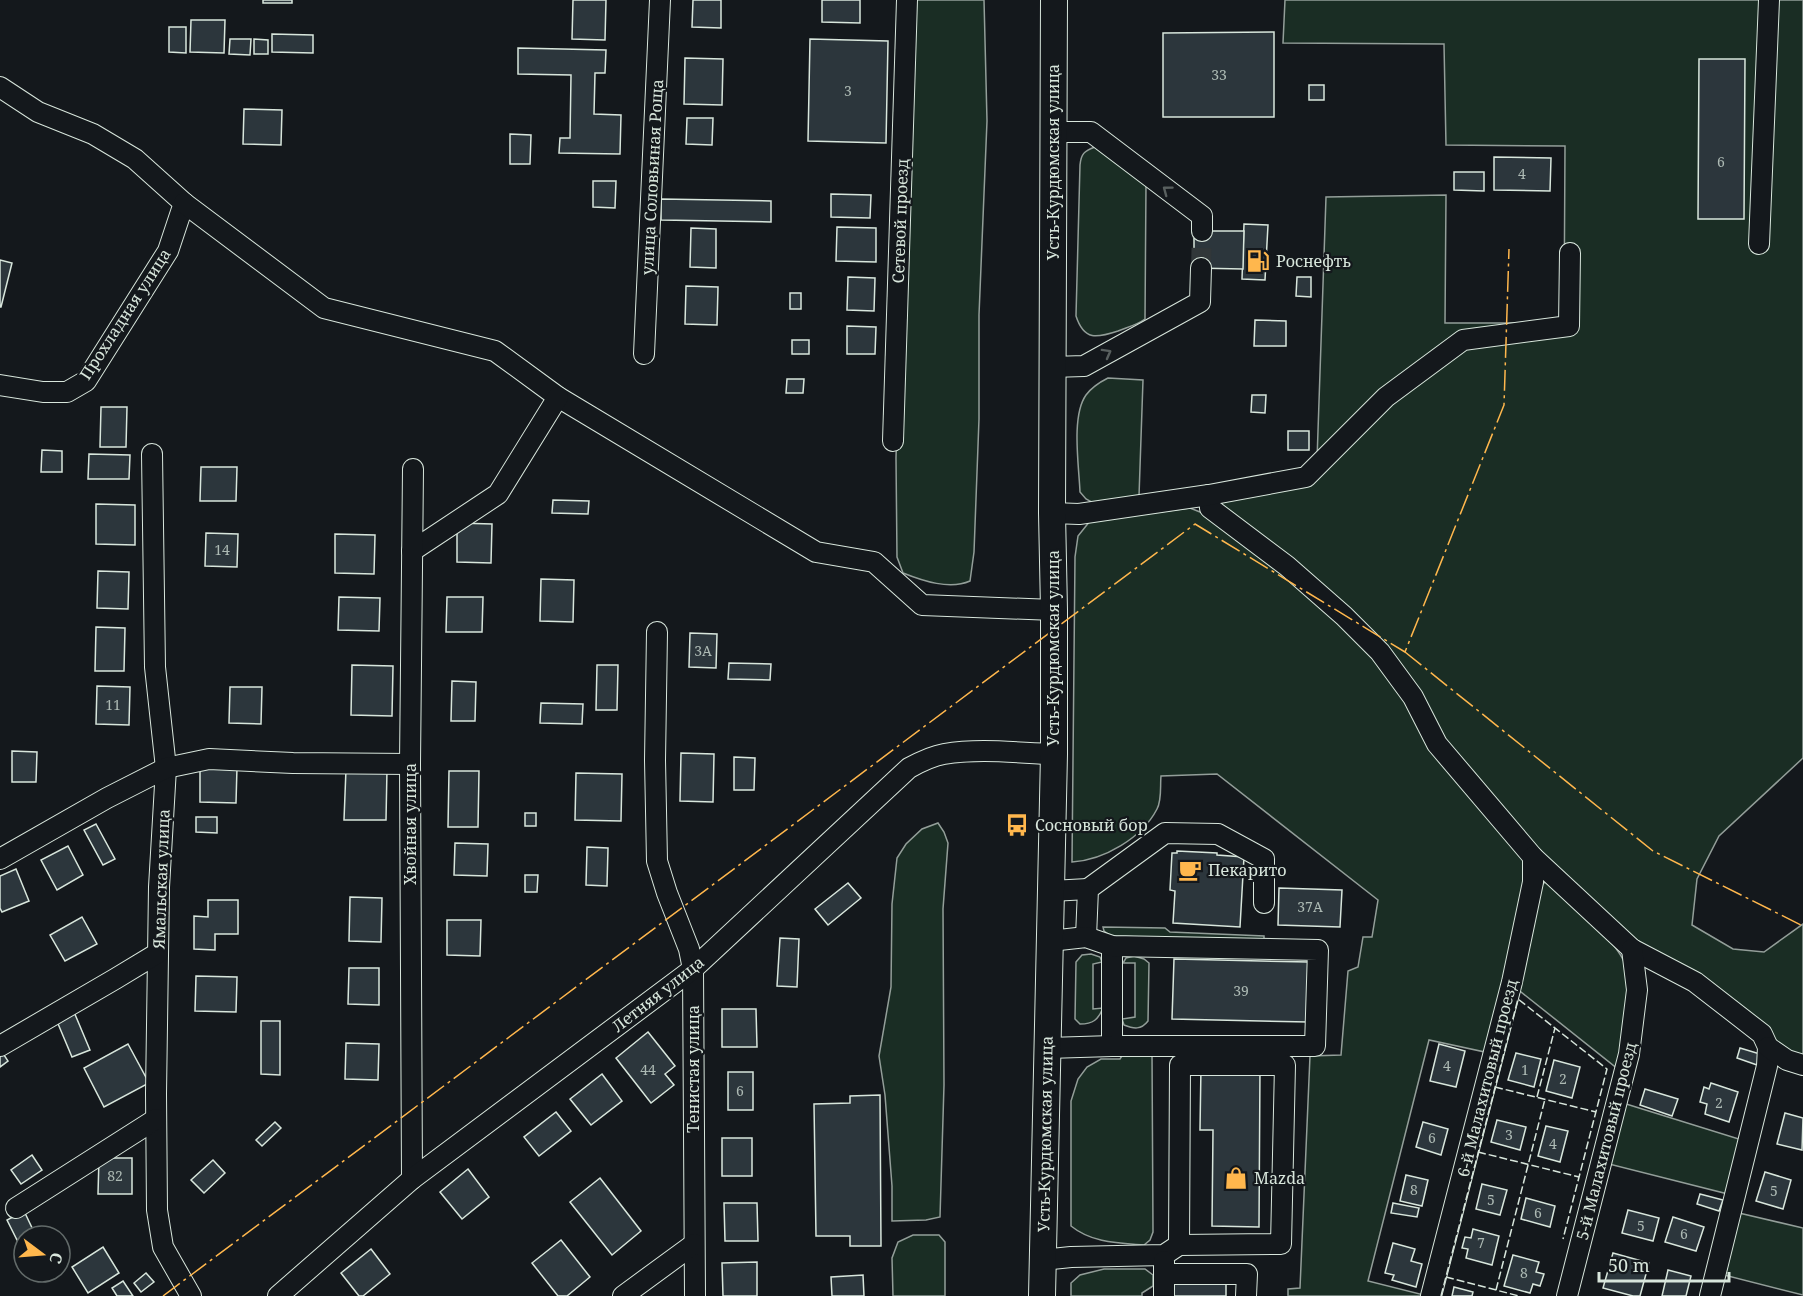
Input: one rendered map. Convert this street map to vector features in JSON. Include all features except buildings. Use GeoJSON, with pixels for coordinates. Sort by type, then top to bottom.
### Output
{"type":"FeatureCollection","features":[{"type":"Feature","properties":{"kind":"main road","name":"Усть-Курдюмская улица"},"geometry":{"type":"LineString","coordinates":[[1042,1296],[1052,891],[1054,0]]}},
{"type":"Feature","properties":{"kind":"street","name":"улица Соловьиная Роща"},"geometry":{"type":"LineString","coordinates":[[644,354],[660,0]]}},
{"type":"Feature","properties":{"kind":"street","name":"Сетевой проезд"},"geometry":{"type":"LineString","coordinates":[[892,441],[907,0]]}},
{"type":"Feature","properties":{"kind":"street"},"geometry":{"type":"LineString","coordinates":[[1759,244],[1769,0]]}},
{"type":"Feature","properties":{"kind":"street"},"geometry":{"type":"LineString","coordinates":[[0,87],[38,112],[93,134],[135,159],[184,203],[324,308],[495,351],[558,397],[816,552],[874,562],[922,605],[1054,610]]}},
{"type":"Feature","properties":{"kind":"street"},"geometry":{"type":"LineString","coordinates":[[1054,132],[1091,132],[1202,216],[1202,231]]}},
{"type":"Feature","properties":{"kind":"street","name":"Прохладная улица"},"geometry":{"type":"LineString","coordinates":[[0,386],[43,392],[68,392],[86,381],[168,251],[184,203]]}},
{"type":"Feature","properties":{"kind":"street"},"geometry":{"type":"LineString","coordinates":[[1052,513],[1079,514],[1209,495],[1306,477],[1386,397],[1463,340],[1569,326],[1570,253]]}},
{"type":"Feature","properties":{"kind":"street"},"geometry":{"type":"LineString","coordinates":[[1052,367],[1084,366],[1200,302],[1201,268]]}},
{"type":"Feature","properties":{"kind":"street"},"geometry":{"type":"LineString","coordinates":[[412,551],[498,494],[558,397]]}},
{"type":"Feature","properties":{"kind":"street","name":"Ямальская улица"},"geometry":{"type":"LineString","coordinates":[[152,454],[155,666],[166,768],[159,887],[157,1210],[163,1247],[191,1296]]}},
{"type":"Feature","properties":{"kind":"street","name":"Хвойная улица"},"geometry":{"type":"LineString","coordinates":[[412,1179],[410,764],[413,469]]}},
{"type":"Feature","properties":{"kind":"street"},"geometry":{"type":"LineString","coordinates":[[1209,495],[1210,508],[1287,566],[1344,616],[1380,652],[1413,698],[1437,744],[1533,858],[1632,949],[1695,982],[1762,1034],[1768,1047],[1767,1066],[1710,1296]]}},
{"type":"Feature","properties":{"kind":"street","name":"Тенистая улица"},"geometry":{"type":"LineString","coordinates":[[657,632],[655,760],[657,861],[689,949],[693,969],[694,1296]]}},
{"type":"Feature","properties":{"kind":"street","name":"Летняя улица"},"geometry":{"type":"LineString","coordinates":[[278,1296],[412,1179],[693,969],[909,768],[943,754],[972,751],[1053,754]]}},
{"type":"Feature","properties":{"kind":"street"},"geometry":{"type":"LineString","coordinates":[[0,859],[107,798],[166,768],[209,759],[410,764]]}},
{"type":"Feature","properties":{"kind":"street"},"geometry":{"type":"LineString","coordinates":[[1052,891],[1088,889],[1165,833],[1218,834],[1264,859],[1263,903]]}},
{"type":"Feature","properties":{"kind":"street","name":"6-й Малахитовый проезд"},"geometry":{"type":"LineString","coordinates":[[1431,1296],[1512,982],[1533,882],[1533,858]]}},
{"type":"Feature","properties":{"kind":"street"},"geometry":{"type":"LineString","coordinates":[[1086,937],[1088,889]]}},
{"type":"Feature","properties":{"kind":"street"},"geometry":{"type":"LineString","coordinates":[[1048,1048],[1315,1046],[1318,950],[1112,946],[1086,937],[1050,941]]}},
{"type":"Feature","properties":{"kind":"street"},"geometry":{"type":"LineString","coordinates":[[1112,946],[1112,1046]]}},
{"type":"Feature","properties":{"kind":"street","name":"5-й Малахитовый проезд"},"geometry":{"type":"LineString","coordinates":[[1567,1296],[1629,1054],[1636,990],[1632,949]]}},
{"type":"Feature","properties":{"kind":"street"},"geometry":{"type":"LineString","coordinates":[[0,1046],[158,953]]}},
{"type":"Feature","properties":{"kind":"street"},"geometry":{"type":"LineString","coordinates":[[1768,1047],[1787,1060],[1803,1065]]}},
{"type":"Feature","properties":{"kind":"street"},"geometry":{"type":"LineString","coordinates":[[1042,1260],[1071,1257],[1169,1258],[1281,1244],[1285,1065],[1180,1065],[1169,1258],[1164,1296]]}},
{"type":"Feature","properties":{"kind":"street"},"geometry":{"type":"LineString","coordinates":[[16,1208],[156,1119]]}},
{"type":"Feature","properties":{"kind":"street"},"geometry":{"type":"LineString","coordinates":[[623,1296],[694,1244]]}},
{"type":"Feature","properties":{"kind":"street"},"geometry":{"type":"LineString","coordinates":[[1169,1258],[1247,1274],[1246,1296]]}},
{"type":"Feature","properties":{"kind":"green space"},"geometry":{"type":"Polygon","coordinates":[[[909,0],[984,0],[987,121],[979,315],[979,419],[974,552],[970,581],[954,585],[928,581],[903,573],[897,557],[896,458],[909,0]]]}},
{"type":"Feature","properties":{"kind":"green space"},"geometry":{"type":"Polygon","coordinates":[[[1285,0],[1803,0],[1803,758],[1719,836],[1697,879],[1692,925],[1733,949],[1764,952],[1803,924],[1803,1059],[1788,1054],[1636,943],[1539,853],[1445,739],[1417,694],[1223,508],[1221,500],[1299,475],[1317,460],[1326,197],[1446,195],[1445,323],[1564,323],[1565,146],[1446,145],[1444,44],[1283,43],[1285,0]]]}},
{"type":"Feature","properties":{"kind":"green space"},"geometry":{"type":"Polygon","coordinates":[[[1095,147],[1146,184],[1145,319],[1118,331],[1092,336],[1083,330],[1076,316],[1080,165],[1084,153],[1095,147]]]}},
{"type":"Feature","properties":{"kind":"green space"},"geometry":{"type":"Polygon","coordinates":[[[1108,378],[1143,380],[1139,496],[1095,504],[1080,492],[1077,428],[1081,404],[1086,395],[1108,378]]]}},
{"type":"Feature","properties":{"kind":"green space"},"geometry":{"type":"Polygon","coordinates":[[[1190,508],[1210,516],[1229,529],[1330,614],[1373,659],[1524,861],[1526,882],[1506,976],[1485,1052],[1429,1040],[1368,1281],[1424,1296],[1288,1296],[1288,1289],[1300,1288],[1310,1056],[1341,1055],[1348,971],[1358,967],[1363,937],[1372,937],[1378,900],[1217,774],[1161,776],[1159,805],[1142,829],[1121,846],[1109,852],[1072,862],[1075,557],[1078,536],[1090,521],[1190,508]]]}},
{"type":"Feature","properties":{"kind":"green space"},"geometry":{"type":"Polygon","coordinates":[[[938,823],[948,843],[943,909],[944,1085],[940,1217],[926,1220],[892,1221],[892,1186],[885,1095],[879,1056],[891,987],[892,904],[897,858],[906,844],[922,829],[938,823]]]}},
{"type":"Feature","properties":{"kind":"green space"},"geometry":{"type":"Polygon","coordinates":[[[1545,882],[1553,885],[1605,936],[1622,957],[1626,967],[1628,1004],[1618,1069],[1516,988],[1541,886],[1545,882]]]}},
{"type":"Feature","properties":{"kind":"green space"},"geometry":{"type":"Polygon","coordinates":[[[1103,927],[1165,928],[1170,932],[1264,936],[1264,941],[1111,936],[1104,931],[1103,927]]]}},
{"type":"Feature","properties":{"kind":"green space"},"geometry":{"type":"Polygon","coordinates":[[[1091,954],[1100,957],[1102,962],[1093,964],[1093,1009],[1103,1008],[1094,1020],[1080,1024],[1075,1019],[1076,962],[1082,955],[1091,954]]]}},
{"type":"Feature","properties":{"kind":"green space"},"geometry":{"type":"Polygon","coordinates":[[[1134,956],[1149,963],[1148,1021],[1137,1028],[1124,1025],[1122,1019],[1135,1017],[1135,963],[1123,963],[1126,958],[1134,956]]]}},
{"type":"Feature","properties":{"kind":"green space"},"geometry":{"type":"Polygon","coordinates":[[[1125,1051],[1152,1052],[1153,1232],[1150,1240],[1144,1245],[1096,1239],[1071,1226],[1071,1101],[1078,1079],[1087,1067],[1101,1059],[1120,1059],[1125,1051]]]}},
{"type":"Feature","properties":{"kind":"green space"},"geometry":{"type":"Polygon","coordinates":[[[1623,1103],[1742,1140],[1728,1194],[1609,1164],[1623,1103]]]}},
{"type":"Feature","properties":{"kind":"green space"},"geometry":{"type":"Polygon","coordinates":[[[1739,1213],[1803,1228],[1803,1295],[1724,1275],[1739,1213]]]}},
{"type":"Feature","properties":{"kind":"green space"},"geometry":{"type":"Polygon","coordinates":[[[913,1235],[939,1235],[945,1242],[945,1296],[893,1296],[892,1258],[898,1242],[913,1235]]]}},
{"type":"Feature","properties":{"kind":"green space"},"geometry":{"type":"Polygon","coordinates":[[[1104,1269],[1145,1269],[1153,1275],[1153,1286],[1142,1293],[1142,1296],[1071,1296],[1071,1283],[1080,1275],[1104,1269]]]}},
{"type":"Feature","properties":{"kind":"tunnel"},"geometry":{"type":"LineString","coordinates":[[1201,268],[1202,231]]}},
{"type":"Feature","properties":{"kind":"fence"},"geometry":{"type":"LineString","coordinates":[[1441,1296],[1518,999],[1607,1069],[1563,1239]]}},
{"type":"Feature","properties":{"kind":"fence"},"geometry":{"type":"LineString","coordinates":[[1537,1097],[1555,1028]]}},
{"type":"Feature","properties":{"kind":"fence"},"geometry":{"type":"LineString","coordinates":[[1495,1087],[1596,1112]]}},
{"type":"Feature","properties":{"kind":"fence"},"geometry":{"type":"LineString","coordinates":[[1496,1290],[1545,1099]]}},
{"type":"Feature","properties":{"kind":"fence"},"geometry":{"type":"LineString","coordinates":[[1478,1152],[1579,1177]]}},
{"type":"Feature","properties":{"kind":"fence"},"geometry":{"type":"LineString","coordinates":[[1446,1277],[1519,1296]]}},
{"type":"Feature","properties":{"kind":"power"},"geometry":{"type":"LineString","coordinates":[[163,1296],[1195,524],[1405,652],[1504,405],[1509,249]]}},
{"type":"Feature","properties":{"kind":"power"},"geometry":{"type":"LineString","coordinates":[[1405,652],[1653,851],[1803,926]]}},
{"type":"Feature","properties":{"kind":"place","name":"Роснефть"},"geometry":{"type":"Point","coordinates":[1258,261]}},
{"type":"Feature","properties":{"kind":"place","name":"Сосновый бор"},"geometry":{"type":"Point","coordinates":[1017,825]}},
{"type":"Feature","properties":{"kind":"place","name":"Пекарито"},"geometry":{"type":"Point","coordinates":[1190,870]}},
{"type":"Feature","properties":{"kind":"place","name":"Mazda"},"geometry":{"type":"Point","coordinates":[1236,1178]}}]}
